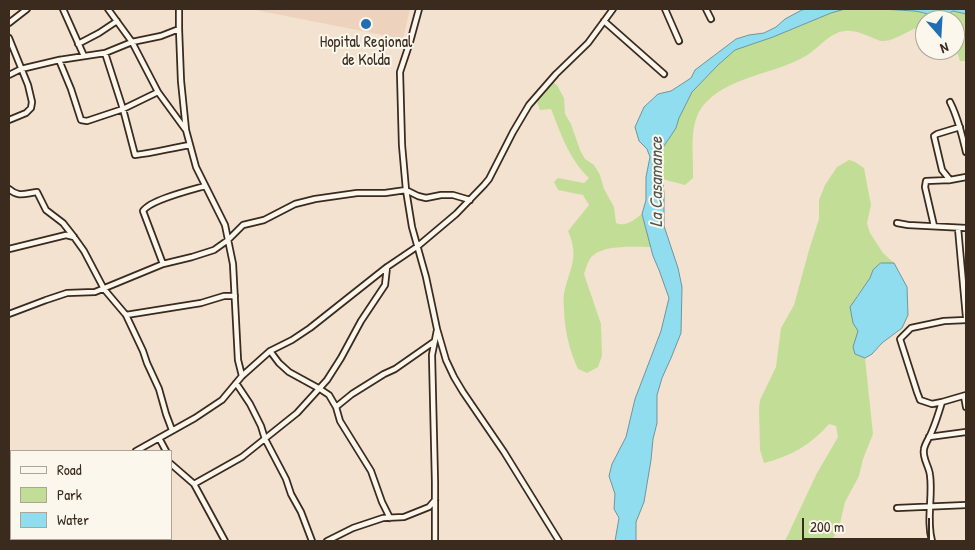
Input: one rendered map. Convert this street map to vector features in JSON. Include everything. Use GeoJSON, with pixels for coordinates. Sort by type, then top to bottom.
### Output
{"type":"FeatureCollection","features":[{"type":"Feature","properties":{"kind":"street"},"geometry":{"type":"LineString","coordinates":[[9,23],[19,11],[27,9]]}},
{"type":"Feature","properties":{"kind":"street"},"geometry":{"type":"LineString","coordinates":[[63,9],[84,56]]}},
{"type":"Feature","properties":{"kind":"street"},"geometry":{"type":"LineString","coordinates":[[108,9],[132,42],[158,92],[186,130]]}},
{"type":"Feature","properties":{"kind":"street"},"geometry":{"type":"LineString","coordinates":[[179,9],[181,81],[186,130],[196,167],[225,225],[233,264],[238,360],[242,376]]}},
{"type":"Feature","properties":{"kind":"street"},"geometry":{"type":"LineString","coordinates":[[419,9],[400,72],[402,145],[412,227],[432,299],[437,329],[446,360],[459,385],[504,452],[559,541]]}},
{"type":"Feature","properties":{"kind":"street"},"geometry":{"type":"LineString","coordinates":[[138,450],[195,418],[222,400],[242,376],[270,351],[292,340],[315,324],[387,267],[418,246],[456,214],[489,179],[513,132],[535,97],[588,43],[613,9]]}},
{"type":"Feature","properties":{"kind":"street"},"geometry":{"type":"LineString","coordinates":[[665,9],[679,41]]}},
{"type":"Feature","properties":{"kind":"street"},"geometry":{"type":"LineString","coordinates":[[706,9],[711,18]]}},
{"type":"Feature","properties":{"kind":"street"},"geometry":{"type":"LineString","coordinates":[[78,44],[117,21]]}},
{"type":"Feature","properties":{"kind":"street"},"geometry":{"type":"LineString","coordinates":[[604,21],[664,74]]}},
{"type":"Feature","properties":{"kind":"street"},"geometry":{"type":"LineString","coordinates":[[9,75],[21,69],[59,60],[105,53],[132,42],[161,36],[179,29]]}},
{"type":"Feature","properties":{"kind":"street"},"geometry":{"type":"LineString","coordinates":[[9,38],[28,85],[32,102],[31,108],[26,112],[9,120]]}},
{"type":"Feature","properties":{"kind":"street"},"geometry":{"type":"LineString","coordinates":[[105,53],[135,155],[190,145]]}},
{"type":"Feature","properties":{"kind":"street"},"geometry":{"type":"LineString","coordinates":[[59,60],[71,88],[81,120],[87,121],[123,109],[158,92]]}},
{"type":"Feature","properties":{"kind":"street"},"geometry":{"type":"LineString","coordinates":[[950,102],[960,127],[966,152]]}},
{"type":"Feature","properties":{"kind":"street"},"geometry":{"type":"LineString","coordinates":[[940,180],[942,170],[934,136],[960,127]]}},
{"type":"Feature","properties":{"kind":"street"},"geometry":{"type":"LineString","coordinates":[[942,170],[950,180]]}},
{"type":"Feature","properties":{"kind":"street"},"geometry":{"type":"LineString","coordinates":[[934,226],[924,187],[926,181],[966,177]]}},
{"type":"Feature","properties":{"kind":"street"},"geometry":{"type":"LineString","coordinates":[[163,264],[143,211],[146,207],[167,198],[205,186]]}},
{"type":"Feature","properties":{"kind":"street"},"geometry":{"type":"LineString","coordinates":[[9,189],[20,195],[37,192],[46,210],[63,223],[84,251],[104,289],[126,315],[160,389],[172,430]]}},
{"type":"Feature","properties":{"kind":"street"},"geometry":{"type":"LineString","coordinates":[[9,314],[68,293],[95,292],[163,264],[214,250],[228,240],[243,225],[264,220],[295,204],[314,199],[357,192],[385,193],[406,190],[426,198],[453,195],[470,200]]}},
{"type":"Feature","properties":{"kind":"street"},"geometry":{"type":"LineString","coordinates":[[897,223],[966,228]]}},
{"type":"Feature","properties":{"kind":"street"},"geometry":{"type":"LineString","coordinates":[[958,228],[966,319],[944,321],[911,328],[900,339],[920,400],[932,404],[965,396],[966,407]]}},
{"type":"Feature","properties":{"kind":"street"},"geometry":{"type":"LineString","coordinates":[[9,249],[66,235],[74,237]]}},
{"type":"Feature","properties":{"kind":"street"},"geometry":{"type":"LineString","coordinates":[[194,484],[242,457],[266,439],[297,413],[320,388],[332,373],[361,321],[385,285],[387,267]]}},
{"type":"Feature","properties":{"kind":"street"},"geometry":{"type":"LineString","coordinates":[[126,315],[201,303],[224,296],[235,296]]}},
{"type":"Feature","properties":{"kind":"street"},"geometry":{"type":"LineString","coordinates":[[435,541],[432,354],[437,329]]}},
{"type":"Feature","properties":{"kind":"street"},"geometry":{"type":"LineString","coordinates":[[336,407],[352,394],[395,369],[435,341]]}},
{"type":"Feature","properties":{"kind":"street"},"geometry":{"type":"LineString","coordinates":[[270,351],[289,372],[320,388],[329,396],[336,407],[340,421],[371,471],[390,518]]}},
{"type":"Feature","properties":{"kind":"street"},"geometry":{"type":"LineString","coordinates":[[236,384],[250,404],[261,426],[301,512],[312,541]]}},
{"type":"Feature","properties":{"kind":"street"},"geometry":{"type":"LineString","coordinates":[[932,541],[929,525],[931,507],[930,477],[924,456],[924,448],[930,437],[942,402]]}},
{"type":"Feature","properties":{"kind":"street"},"geometry":{"type":"LineString","coordinates":[[930,437],[966,432]]}},
{"type":"Feature","properties":{"kind":"street"},"geometry":{"type":"LineString","coordinates":[[160,438],[166,450]]}},
{"type":"Feature","properties":{"kind":"street"},"geometry":{"type":"LineString","coordinates":[[172,465],[194,484],[225,541]]}},
{"type":"Feature","properties":{"kind":"street"},"geometry":{"type":"LineString","coordinates":[[327,541],[353,528],[383,518],[404,517],[429,507],[435,500]]}},
{"type":"Feature","properties":{"kind":"street"},"geometry":{"type":"LineString","coordinates":[[897,508],[966,505]]}},
{"type":"Feature","properties":{"kind":"shaded area","name":"Hopital Regional de Kolda"},"geometry":{"type":"Polygon","coordinates":[[[250,9],[410,9],[403,39],[250,9]]]}},
{"type":"Feature","properties":{"kind":"green space"},"geometry":{"type":"Polygon","coordinates":[[[845,9],[915,11],[915,29],[887,41],[880,41],[853,31],[839,32],[804,57],[723,89],[702,107],[695,123],[693,132],[693,178],[685,185],[662,179],[662,150],[676,128],[692,92],[718,65],[735,50],[773,37],[845,9]]]}},
{"type":"Feature","properties":{"kind":"green space"},"geometry":{"type":"Polygon","coordinates":[[[965,14],[966,61],[960,61],[965,60],[965,14]]]}},
{"type":"Feature","properties":{"kind":"green space"},"geometry":{"type":"Polygon","coordinates":[[[553,82],[557,85],[564,98],[565,114],[571,124],[580,150],[585,159],[594,165],[600,175],[604,189],[614,207],[616,223],[623,224],[633,221],[642,214],[651,247],[609,249],[595,254],[588,262],[584,274],[601,324],[602,356],[598,367],[587,373],[578,369],[570,347],[565,326],[564,298],[573,256],[568,231],[589,205],[583,195],[558,190],[554,182],[558,178],[584,183],[589,178],[571,154],[551,109],[540,110],[537,102],[541,93],[553,82]]]}},
{"type":"Feature","properties":{"kind":"green space"},"geometry":{"type":"Polygon","coordinates":[[[849,160],[864,168],[871,205],[867,223],[870,233],[883,253],[894,263],[881,263],[873,270],[870,278],[856,297],[853,323],[858,331],[855,354],[865,358],[873,434],[863,459],[859,476],[845,502],[839,528],[831,541],[785,541],[817,473],[838,437],[836,426],[829,424],[815,438],[799,449],[764,463],[760,450],[760,400],[776,367],[781,328],[794,305],[819,219],[819,200],[825,185],[837,167],[849,160]]]}},
{"type":"Feature","properties":{"kind":"water","name":"La Casamance"},"geometry":{"type":"Polygon","coordinates":[[[805,9],[845,9],[735,50],[692,92],[676,128],[662,149],[664,226],[678,268],[682,287],[681,333],[657,395],[657,423],[644,502],[636,522],[636,541],[615,541],[619,518],[614,509],[615,494],[609,476],[612,464],[626,437],[635,399],[661,331],[669,298],[653,256],[642,214],[646,200],[646,177],[650,157],[647,149],[639,141],[635,127],[644,107],[658,94],[671,91],[691,78],[695,70],[736,39],[764,33],[805,9]]]}},
{"type":"Feature","properties":{"kind":"water"},"geometry":{"type":"Polygon","coordinates":[[[881,9],[966,9],[966,14],[965,10],[914,11],[881,9]]]}},
{"type":"Feature","properties":{"kind":"water"},"geometry":{"type":"Polygon","coordinates":[[[881,263],[894,263],[907,287],[908,315],[902,328],[865,358],[855,354],[853,347],[858,331],[853,323],[850,307],[870,278],[873,270],[881,263]]]}},
{"type":"Feature","properties":{"kind":"place","name":"Hopital Regional de Kolda"},"geometry":{"type":"Point","coordinates":[366,24]}}]}
